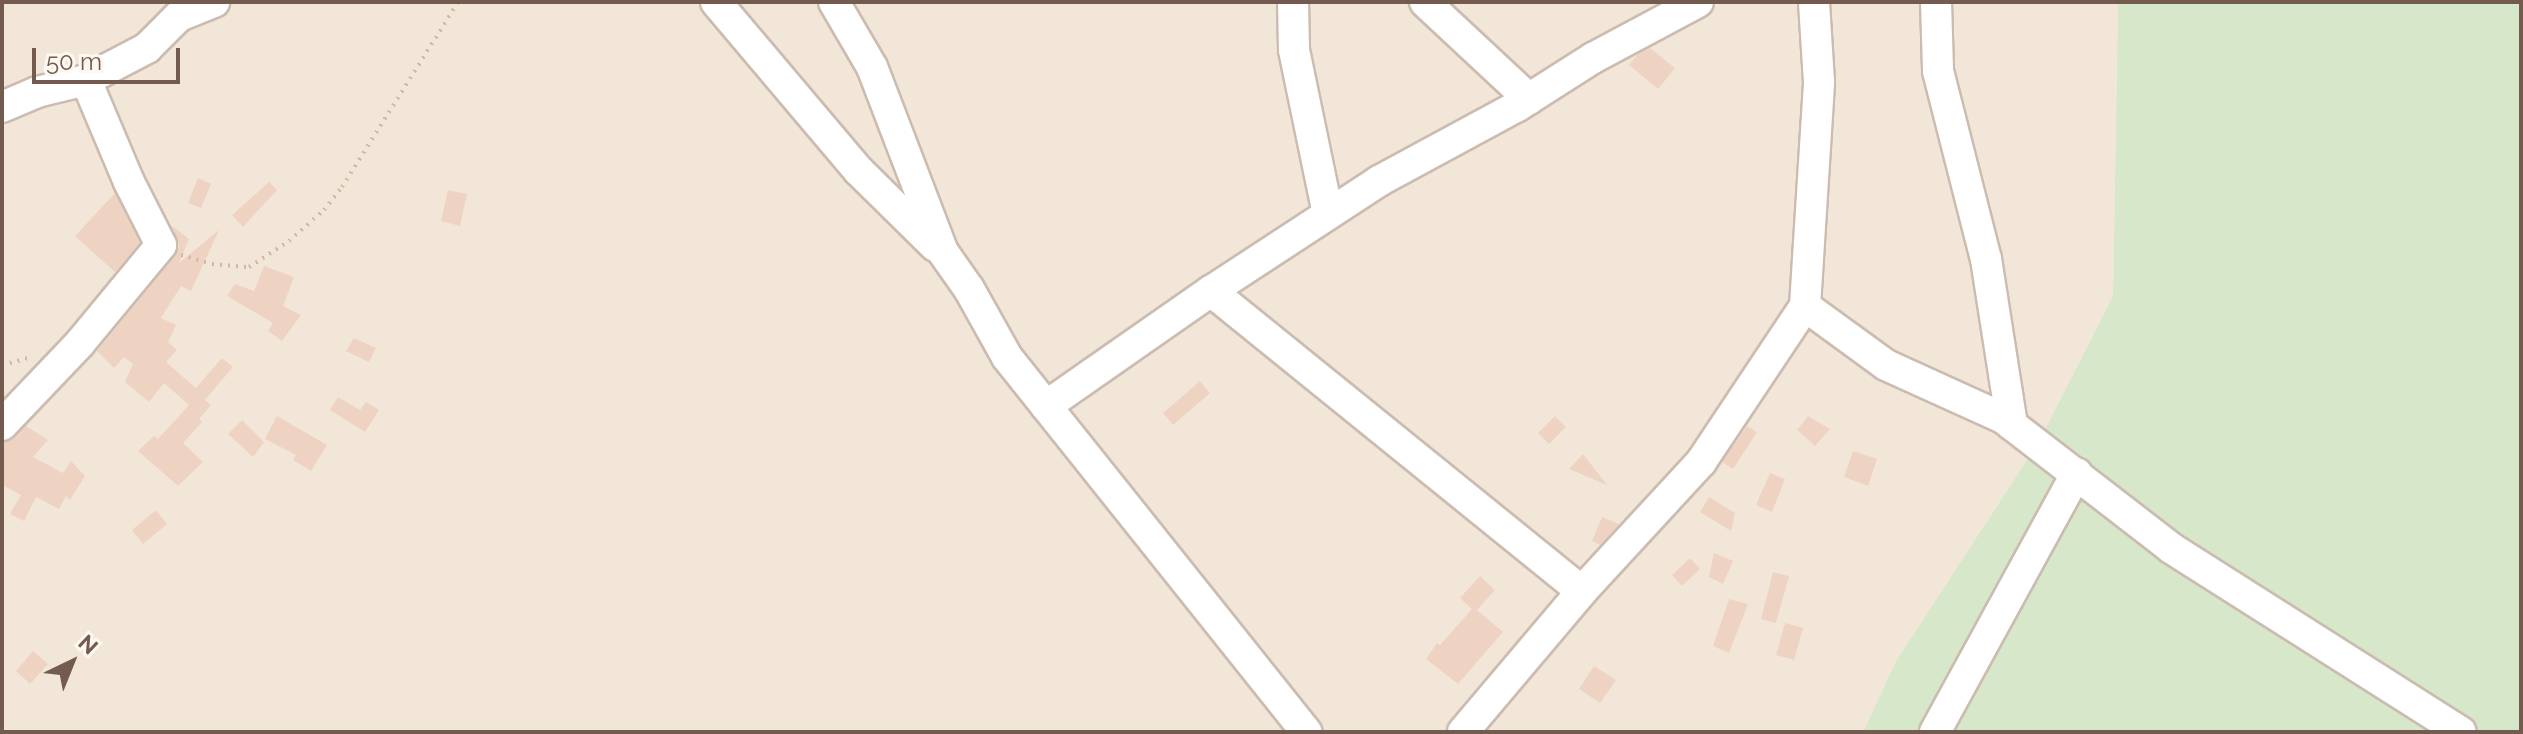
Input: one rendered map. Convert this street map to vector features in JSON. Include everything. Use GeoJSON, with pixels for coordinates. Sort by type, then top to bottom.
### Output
{"type":"FeatureCollection","features":[{"type":"Feature","properties":{"kind":"street"},"geometry":{"type":"LineString","coordinates":[[2,107],[37,92],[86,80],[147,48],[172,9],[214,2]]}},
{"type":"Feature","properties":{"kind":"street"},"geometry":{"type":"LineString","coordinates":[[716,2],[858,170],[914,229],[943,252]]}},
{"type":"Feature","properties":{"kind":"street"},"geometry":{"type":"LineString","coordinates":[[834,2],[872,67],[943,252],[969,289],[1007,357],[1306,732]]}},
{"type":"Feature","properties":{"kind":"street"},"geometry":{"type":"LineString","coordinates":[[1293,2],[1294,50],[1328,214]]}},
{"type":"Feature","properties":{"kind":"street"},"geometry":{"type":"LineString","coordinates":[[1425,2],[1529,99]]}},
{"type":"Feature","properties":{"kind":"street"},"geometry":{"type":"LineString","coordinates":[[1046,406],[1211,291],[1394,172],[1698,2]]}},
{"type":"Feature","properties":{"kind":"street"},"geometry":{"type":"LineString","coordinates":[[1463,732],[1582,591],[1701,462],[1805,306],[1819,82],[1814,2]]}},
{"type":"Feature","properties":{"kind":"street"},"geometry":{"type":"LineString","coordinates":[[1936,2],[1938,71],[1986,259],[2012,425]]}},
{"type":"Feature","properties":{"kind":"street"},"geometry":{"type":"LineString","coordinates":[[2,425],[80,343],[161,245],[129,182],[86,80]]}},
{"type":"Feature","properties":{"kind":"street"},"geometry":{"type":"LineString","coordinates":[[1211,291],[1582,591]]}},
{"type":"Feature","properties":{"kind":"street"},"geometry":{"type":"LineString","coordinates":[[1805,306],[1886,365],[1993,412],[2077,473],[2171,548],[2461,732]]}},
{"type":"Feature","properties":{"kind":"street"},"geometry":{"type":"LineString","coordinates":[[1935,732],[2077,473]]}},
{"type":"Feature","properties":{"kind":"path"},"geometry":{"type":"LineString","coordinates":[[161,245],[212,264],[249,267],[289,241],[324,210],[342,187],[458,2]]}},
{"type":"Feature","properties":{"kind":"shaded area"},"geometry":{"type":"Polygon","coordinates":[[[2,2],[2118,2],[2113,296],[2038,443],[1896,661],[1863,732],[2,732],[2,2]]]}},
{"type":"Feature","properties":{"kind":"green space"},"geometry":{"type":"Polygon","coordinates":[[[2118,2],[2521,2],[2521,732],[1863,732],[1896,661],[2038,443],[2113,296],[2118,2]]]}},
{"type":"Feature","properties":{"kind":"building"},"geometry":{"type":"Polygon","coordinates":[[[1650,48],[1675,68],[1658,89],[1629,65],[1637,55],[1650,48]]]}},
{"type":"Feature","properties":{"kind":"building"},"geometry":{"type":"Polygon","coordinates":[[[198,178],[211,184],[201,208],[188,203],[198,178]]]}},
{"type":"Feature","properties":{"kind":"building"},"geometry":{"type":"Polygon","coordinates":[[[269,182],[277,190],[243,227],[232,215],[269,182]]]}},
{"type":"Feature","properties":{"kind":"building"},"geometry":{"type":"Polygon","coordinates":[[[448,190],[467,194],[460,226],[441,221],[448,190]]]}},
{"type":"Feature","properties":{"kind":"building"},"geometry":{"type":"Polygon","coordinates":[[[115,193],[140,243],[115,272],[75,236],[115,193]]]}},
{"type":"Feature","properties":{"kind":"building"},"geometry":{"type":"Polygon","coordinates":[[[172,226],[189,239],[179,263],[219,230],[191,291],[181,286],[161,318],[176,325],[168,342],[177,350],[166,362],[196,388],[222,358],[233,367],[205,400],[211,405],[199,419],[202,422],[183,443],[203,462],[178,486],[138,451],[154,436],[158,439],[189,405],[164,383],[149,402],[125,382],[133,364],[124,357],[114,368],[97,351],[175,256],[179,246],[172,226]]]}},
{"type":"Feature","properties":{"kind":"building"},"geometry":{"type":"Polygon","coordinates":[[[264,266],[294,277],[283,306],[301,315],[282,341],[268,331],[273,323],[227,296],[235,284],[254,291],[264,266]]]}},
{"type":"Feature","properties":{"kind":"building"},"geometry":{"type":"Polygon","coordinates":[[[354,338],[376,348],[369,362],[346,351],[354,338]]]}},
{"type":"Feature","properties":{"kind":"building"},"geometry":{"type":"Polygon","coordinates":[[[1200,381],[1210,393],[1173,425],[1163,413],[1200,381]]]}},
{"type":"Feature","properties":{"kind":"building"},"geometry":{"type":"Polygon","coordinates":[[[338,397],[360,410],[366,402],[379,410],[365,432],[330,410],[338,397]]]}},
{"type":"Feature","properties":{"kind":"building"},"geometry":{"type":"Polygon","coordinates":[[[277,416],[327,445],[311,471],[293,460],[296,455],[265,439],[277,416]]]}},
{"type":"Feature","properties":{"kind":"building"},"geometry":{"type":"Polygon","coordinates":[[[1555,416],[1566,427],[1549,444],[1538,433],[1555,416]]]}},
{"type":"Feature","properties":{"kind":"building"},"geometry":{"type":"Polygon","coordinates":[[[1808,416],[1830,429],[1815,446],[1797,430],[1808,416]]]}},
{"type":"Feature","properties":{"kind":"building"},"geometry":{"type":"Polygon","coordinates":[[[242,420],[264,442],[253,457],[228,434],[242,420]]]}},
{"type":"Feature","properties":{"kind":"building"},"geometry":{"type":"Polygon","coordinates":[[[26,426],[48,440],[33,457],[63,473],[71,461],[85,476],[70,500],[66,496],[59,509],[36,497],[24,521],[10,514],[21,495],[2,485],[2,442],[14,438],[26,426]]]}},
{"type":"Feature","properties":{"kind":"building"},"geometry":{"type":"Polygon","coordinates":[[[1747,426],[1757,432],[1733,469],[1722,462],[1747,426]]]}},
{"type":"Feature","properties":{"kind":"building"},"geometry":{"type":"Polygon","coordinates":[[[1853,451],[1877,459],[1868,486],[1844,477],[1853,451]]]}},
{"type":"Feature","properties":{"kind":"building"},"geometry":{"type":"Polygon","coordinates":[[[1583,454],[1607,485],[1569,469],[1583,454]]]}},
{"type":"Feature","properties":{"kind":"building"},"geometry":{"type":"Polygon","coordinates":[[[1770,473],[1785,479],[1772,512],[1756,505],[1770,473]]]}},
{"type":"Feature","properties":{"kind":"building"},"geometry":{"type":"Polygon","coordinates":[[[1709,497],[1735,513],[1731,531],[1700,512],[1709,497]]]}},
{"type":"Feature","properties":{"kind":"building"},"geometry":{"type":"Polygon","coordinates":[[[156,510],[167,524],[143,544],[132,530],[156,510]]]}},
{"type":"Feature","properties":{"kind":"building"},"geometry":{"type":"Polygon","coordinates":[[[1602,517],[1619,524],[1600,545],[1592,541],[1602,517]]]}},
{"type":"Feature","properties":{"kind":"building"},"geometry":{"type":"Polygon","coordinates":[[[1714,553],[1733,561],[1723,584],[1709,577],[1714,553]]]}},
{"type":"Feature","properties":{"kind":"building"},"geometry":{"type":"Polygon","coordinates":[[[1690,558],[1700,569],[1682,586],[1672,575],[1690,558]]]}},
{"type":"Feature","properties":{"kind":"building"},"geometry":{"type":"Polygon","coordinates":[[[1773,572],[1789,576],[1776,623],[1761,619],[1773,572]]]}},
{"type":"Feature","properties":{"kind":"building"},"geometry":{"type":"Polygon","coordinates":[[[1480,576],[1495,590],[1477,610],[1503,632],[1458,684],[1426,659],[1437,643],[1440,645],[1472,609],[1460,598],[1480,576]]]}},
{"type":"Feature","properties":{"kind":"building"},"geometry":{"type":"Polygon","coordinates":[[[1729,599],[1748,604],[1729,653],[1713,646],[1729,599]]]}},
{"type":"Feature","properties":{"kind":"building"},"geometry":{"type":"Polygon","coordinates":[[[1785,623],[1803,628],[1794,660],[1776,655],[1785,623]]]}},
{"type":"Feature","properties":{"kind":"building"},"geometry":{"type":"Polygon","coordinates":[[[33,651],[48,664],[30,684],[16,671],[33,651]]]}},
{"type":"Feature","properties":{"kind":"building"},"geometry":{"type":"Polygon","coordinates":[[[1594,666],[1616,680],[1600,703],[1579,689],[1594,666]]]}}]}
